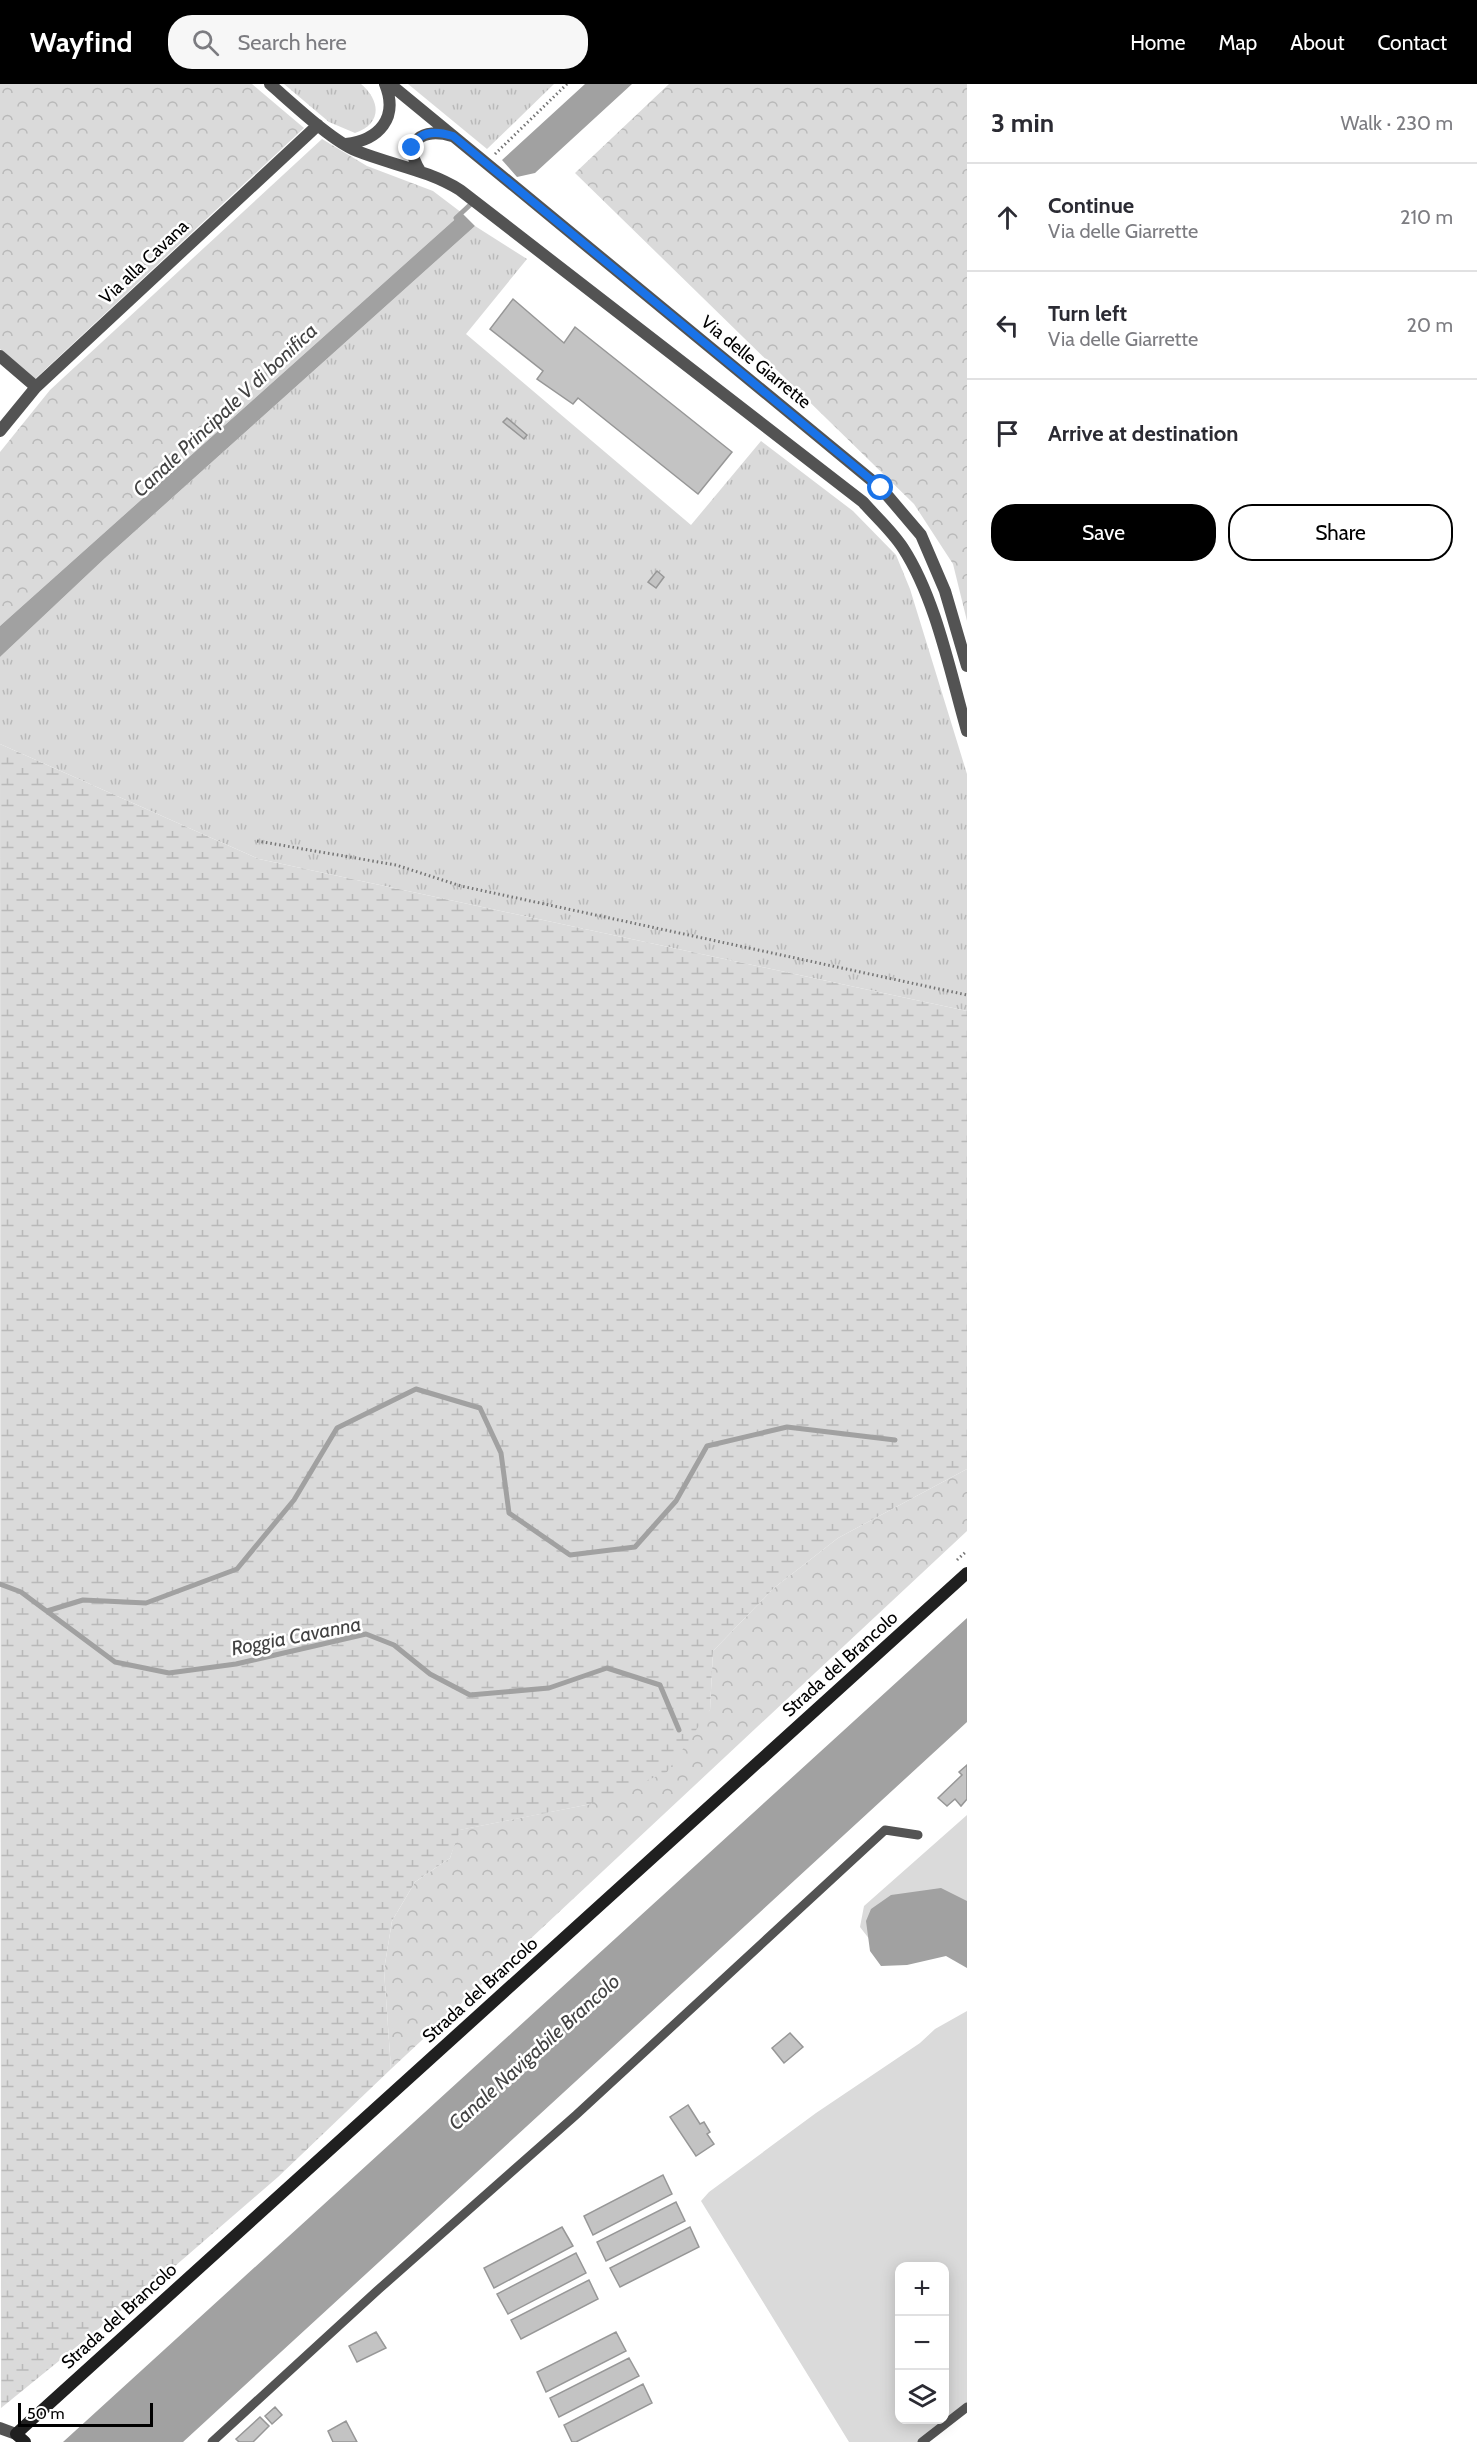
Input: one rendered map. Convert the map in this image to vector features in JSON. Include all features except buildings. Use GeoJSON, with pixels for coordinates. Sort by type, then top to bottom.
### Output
{"type":"FeatureCollection","features":[{"type":"Feature","properties":{"kind":"street"},"geometry":{"type":"LineString","coordinates":[[270,84],[355,151],[444,180],[475,200],[863,502],[902,547],[920,580],[933,615],[967,731]]}},
{"type":"Feature","properties":{"kind":"street"},"geometry":{"type":"LineString","coordinates":[[346,144],[374,136],[385,123],[389,104],[384,84]]}},
{"type":"Feature","properties":{"kind":"street","name":"Via delle Giarrette"},"geometry":{"type":"LineString","coordinates":[[390,84],[872,481],[901,509],[921,535],[934,564],[945,591],[967,666]]}},
{"type":"Feature","properties":{"kind":"street","name":"Via alla Cavana"},"geometry":{"type":"LineString","coordinates":[[0,431],[36,387],[318,124]]}},
{"type":"Feature","properties":{"kind":"street"},"geometry":{"type":"LineString","coordinates":[[420,171],[412,148],[415,140],[433,132],[453,136]]}},
{"type":"Feature","properties":{"kind":"street"},"geometry":{"type":"LineString","coordinates":[[0,356],[36,387]]}},
{"type":"Feature","properties":{"kind":"street","name":"Strada del Brancolo"},"geometry":{"type":"LineString","coordinates":[[21,2438],[967,1573]]}},
{"type":"Feature","properties":{"kind":"street"},"geometry":{"type":"LineString","coordinates":[[0,2428],[21,2438]]}},
{"type":"Feature","properties":{"kind":"lane"},"geometry":{"type":"LineString","coordinates":[[212,2442],[378,2289],[576,2115],[885,1830],[918,1835]]}},
{"type":"Feature","properties":{"kind":"lane"},"geometry":{"type":"LineString","coordinates":[[922,2442],[967,2407]]}},
{"type":"Feature","properties":{"kind":"path"},"geometry":{"type":"LineString","coordinates":[[486,163],[567,84]]}},
{"type":"Feature","properties":{"kind":"path"},"geometry":{"type":"LineString","coordinates":[[257,841],[396,865],[461,886],[967,995]]}},
{"type":"Feature","properties":{"kind":"green space"},"geometry":{"type":"Polygon","coordinates":[[[0,84],[252,84],[304,128],[35,379],[0,349],[0,84]]]}},
{"type":"Feature","properties":{"kind":"green space"},"geometry":{"type":"Polygon","coordinates":[[[284,84],[361,84],[368,91],[375,105],[374,118],[364,129],[355,133],[329,122],[284,84]]]}},
{"type":"Feature","properties":{"kind":"green space"},"geometry":{"type":"Polygon","coordinates":[[[408,84],[554,84],[487,149],[408,84]]]}},
{"type":"Feature","properties":{"kind":"green space"},"geometry":{"type":"Polygon","coordinates":[[[669,84],[967,84],[967,621],[953,564],[914,504],[575,173],[669,84]]]}},
{"type":"Feature","properties":{"kind":"green space"},"geometry":{"type":"Polygon","coordinates":[[[322,139],[367,166],[433,191],[462,213],[0,626],[0,452],[50,390],[322,139]]]}},
{"type":"Feature","properties":{"kind":"green space"},"geometry":{"type":"Polygon","coordinates":[[[475,226],[527,259],[466,334],[691,525],[761,441],[853,511],[896,555],[910,589],[967,774],[967,1011],[259,859],[0,744],[0,657],[104,559],[475,226]]]}},
{"type":"Feature","properties":{"kind":"green space"},"geometry":{"type":"Polygon","coordinates":[[[0,744],[259,859],[967,1011],[967,1469],[838,1538],[774,1588],[713,1651],[710,1710],[667,1772],[591,1804],[460,1830],[450,1858],[415,1882],[392,1921],[384,1970],[391,2069],[278,2177],[160,2279],[1,2408],[0,744]]]}},
{"type":"Feature","properties":{"kind":"green space"},"geometry":{"type":"Polygon","coordinates":[[[967,1469],[967,1531],[391,2069],[384,1970],[392,1921],[415,1882],[450,1858],[459,1830],[591,1804],[710,1710],[713,1651],[774,1588],[838,1538],[967,1469]]]}},
{"type":"Feature","properties":{"kind":"green space"},"geometry":{"type":"Polygon","coordinates":[[[967,1815],[967,1945],[870,1940],[860,1927],[864,1906],[967,1815]]]}},
{"type":"Feature","properties":{"kind":"green space"},"geometry":{"type":"Polygon","coordinates":[[[967,2011],[967,2406],[949,2420],[949,2262],[895,2262],[895,2424],[944,2424],[922,2442],[849,2442],[701,2201],[709,2192],[816,2113],[920,2043],[935,2029],[967,2011]]]}},
{"type":"Feature","properties":{"kind":"water"},"geometry":{"type":"Polygon","coordinates":[[[585,84],[632,84],[535,173],[517,177],[502,160],[585,84]]]}},
{"type":"Feature","properties":{"kind":"water"},"geometry":{"type":"Polygon","coordinates":[[[462,213],[475,226],[104,559],[0,657],[0,626],[462,213]]]}},
{"type":"Feature","properties":{"kind":"water","name":"Canale Navigabile Brancolo"},"geometry":{"type":"Polygon","coordinates":[[[967,1618],[967,1722],[183,2442],[63,2442],[967,1618]]]}},
{"type":"Feature","properties":{"kind":"water"},"geometry":{"type":"Polygon","coordinates":[[[941,1888],[967,1901],[967,1968],[946,1956],[907,1965],[881,1966],[870,1951],[866,1921],[871,1909],[891,1895],[941,1888]]]}},
{"type":"Feature","properties":{"kind":"waterway","name":"Canale Principale V di bonifica"},"geometry":{"type":"LineString","coordinates":[[456,218],[471,204]]}},
{"type":"Feature","properties":{"kind":"waterway"},"geometry":{"type":"LineString","coordinates":[[47,1611],[83,1600],[146,1603],[237,1569],[294,1500],[337,1428],[416,1389],[480,1408],[501,1453],[509,1513],[570,1555],[635,1547],[676,1501],[707,1446],[787,1427],[895,1440]]}},
{"type":"Feature","properties":{"kind":"waterway","name":"Roggia Cavanna"},"geometry":{"type":"LineString","coordinates":[[0,1584],[21,1592],[115,1662],[169,1673],[236,1664],[366,1634],[394,1645],[430,1674],[470,1695],[549,1688],[607,1668],[660,1685],[679,1730]]}},
{"type":"Feature","properties":{"kind":"route"},"geometry":{"type":"LineString","coordinates":[[412,148],[415,140],[422,135],[433,132],[453,136],[881,488]]}}]}
